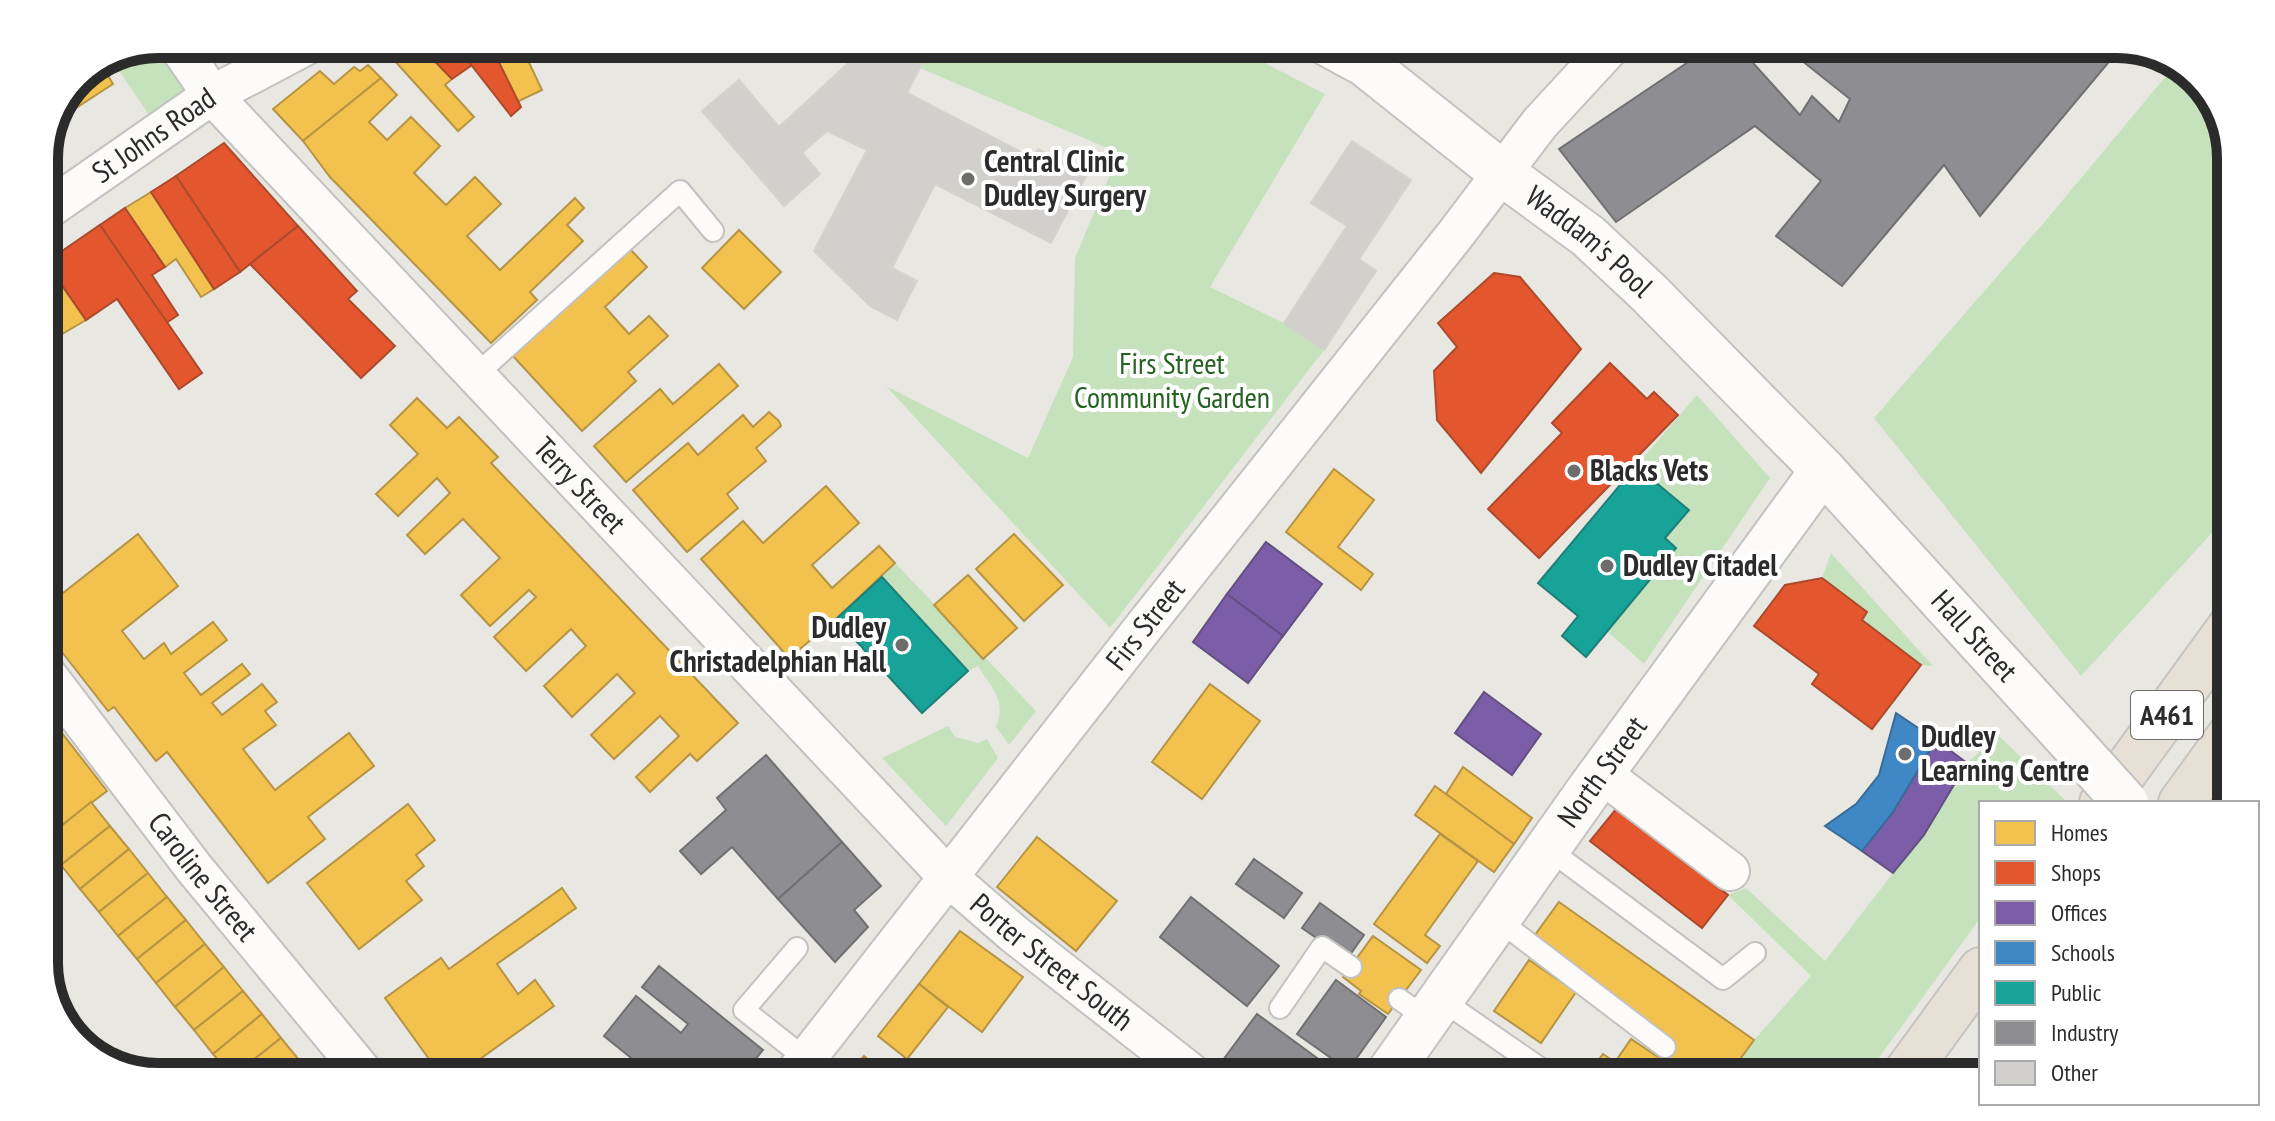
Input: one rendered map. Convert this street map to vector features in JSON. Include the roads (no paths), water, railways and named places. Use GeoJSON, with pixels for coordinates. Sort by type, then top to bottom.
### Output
{"type":"FeatureCollection","features":[{"type":"Feature","properties":{"kind":"highway","name":"A461"},"geometry":{"type":"LineString","coordinates":[[2103,801],[2217,645]]}},
{"type":"Feature","properties":{"kind":"highway","name":"A461"},"geometry":{"type":"LineString","coordinates":[[2182,801],[2217,753]]}},
{"type":"Feature","properties":{"kind":"highway"},"geometry":{"type":"LineString","coordinates":[[1913,1063],[1979,973]]}},
{"type":"Feature","properties":{"kind":"main road","name":"Waddam's Pool"},"geometry":{"type":"LineString","coordinates":[[1354,58],[1588,236],[1649,293],[1823,470]]}},
{"type":"Feature","properties":{"kind":"main road","name":"Hall Street"},"geometry":{"type":"LineString","coordinates":[[1823,470],[2124,801]]}},
{"type":"Feature","properties":{"kind":"main road","name":"North Street"},"geometry":{"type":"LineString","coordinates":[[1393,1063],[1422,1006],[1497,919],[1823,470]]}},
{"type":"Feature","properties":{"kind":"street","name":"Terry Street"},"geometry":{"type":"LineString","coordinates":[[187,58],[212,95],[947,876]]}},
{"type":"Feature","properties":{"kind":"street","name":"St Johns Road"},"geometry":{"type":"LineString","coordinates":[[58,202],[212,95],[282,58]]}},
{"type":"Feature","properties":{"kind":"street","name":"Firs Street"},"geometry":{"type":"LineString","coordinates":[[803,1063],[1540,123],[1600,58]]}},
{"type":"Feature","properties":{"kind":"street","name":"Caroline Street"},"geometry":{"type":"LineString","coordinates":[[58,689],[194,868],[355,1063]]}},
{"type":"Feature","properties":{"kind":"street"},"geometry":{"type":"LineString","coordinates":[[1602,774],[1730,871]]}},
{"type":"Feature","properties":{"kind":"street","name":"Porter Street South"},"geometry":{"type":"LineString","coordinates":[[947,876],[1014,934],[1178,1063]]}},
{"type":"Feature","properties":{"kind":"lane"},"geometry":{"type":"LineString","coordinates":[[476,375],[680,191],[713,231]]}},
{"type":"Feature","properties":{"kind":"lane"},"geometry":{"type":"LineString","coordinates":[[1547,848],[1723,979],[1755,953]]}},
{"type":"Feature","properties":{"kind":"lane"},"geometry":{"type":"LineString","coordinates":[[1497,919],[1665,1047]]}},
{"type":"Feature","properties":{"kind":"lane"},"geometry":{"type":"LineString","coordinates":[[1280,1008],[1322,947],[1351,967]]}},
{"type":"Feature","properties":{"kind":"lane"},"geometry":{"type":"LineString","coordinates":[[794,1063],[744,1010],[797,948]]}},
{"type":"Feature","properties":{"kind":"lane"},"geometry":{"type":"LineString","coordinates":[[1422,1006],[1527,1063]]}},
{"type":"Feature","properties":{"kind":"place","name":"Central Clinic Dudley Surgery"},"geometry":{"type":"Point","coordinates":[968,179]}},
{"type":"Feature","properties":{"kind":"place","name":"Blacks Vets"},"geometry":{"type":"Point","coordinates":[1574,471]}},
{"type":"Feature","properties":{"kind":"place","name":"Dudley Citadel"},"geometry":{"type":"Point","coordinates":[1607,566]}},
{"type":"Feature","properties":{"kind":"place","name":"Dudley Christadelphian Hall"},"geometry":{"type":"Point","coordinates":[902,645]}},
{"type":"Feature","properties":{"kind":"place","name":"Dudley Learning Centre"},"geometry":{"type":"Point","coordinates":[1905,754]}},
{"type":"Feature","properties":{"kind":"park label","name":"Firs Street Community Garden"},"geometry":{"type":"Point","coordinates":[1172,381]}}]}
